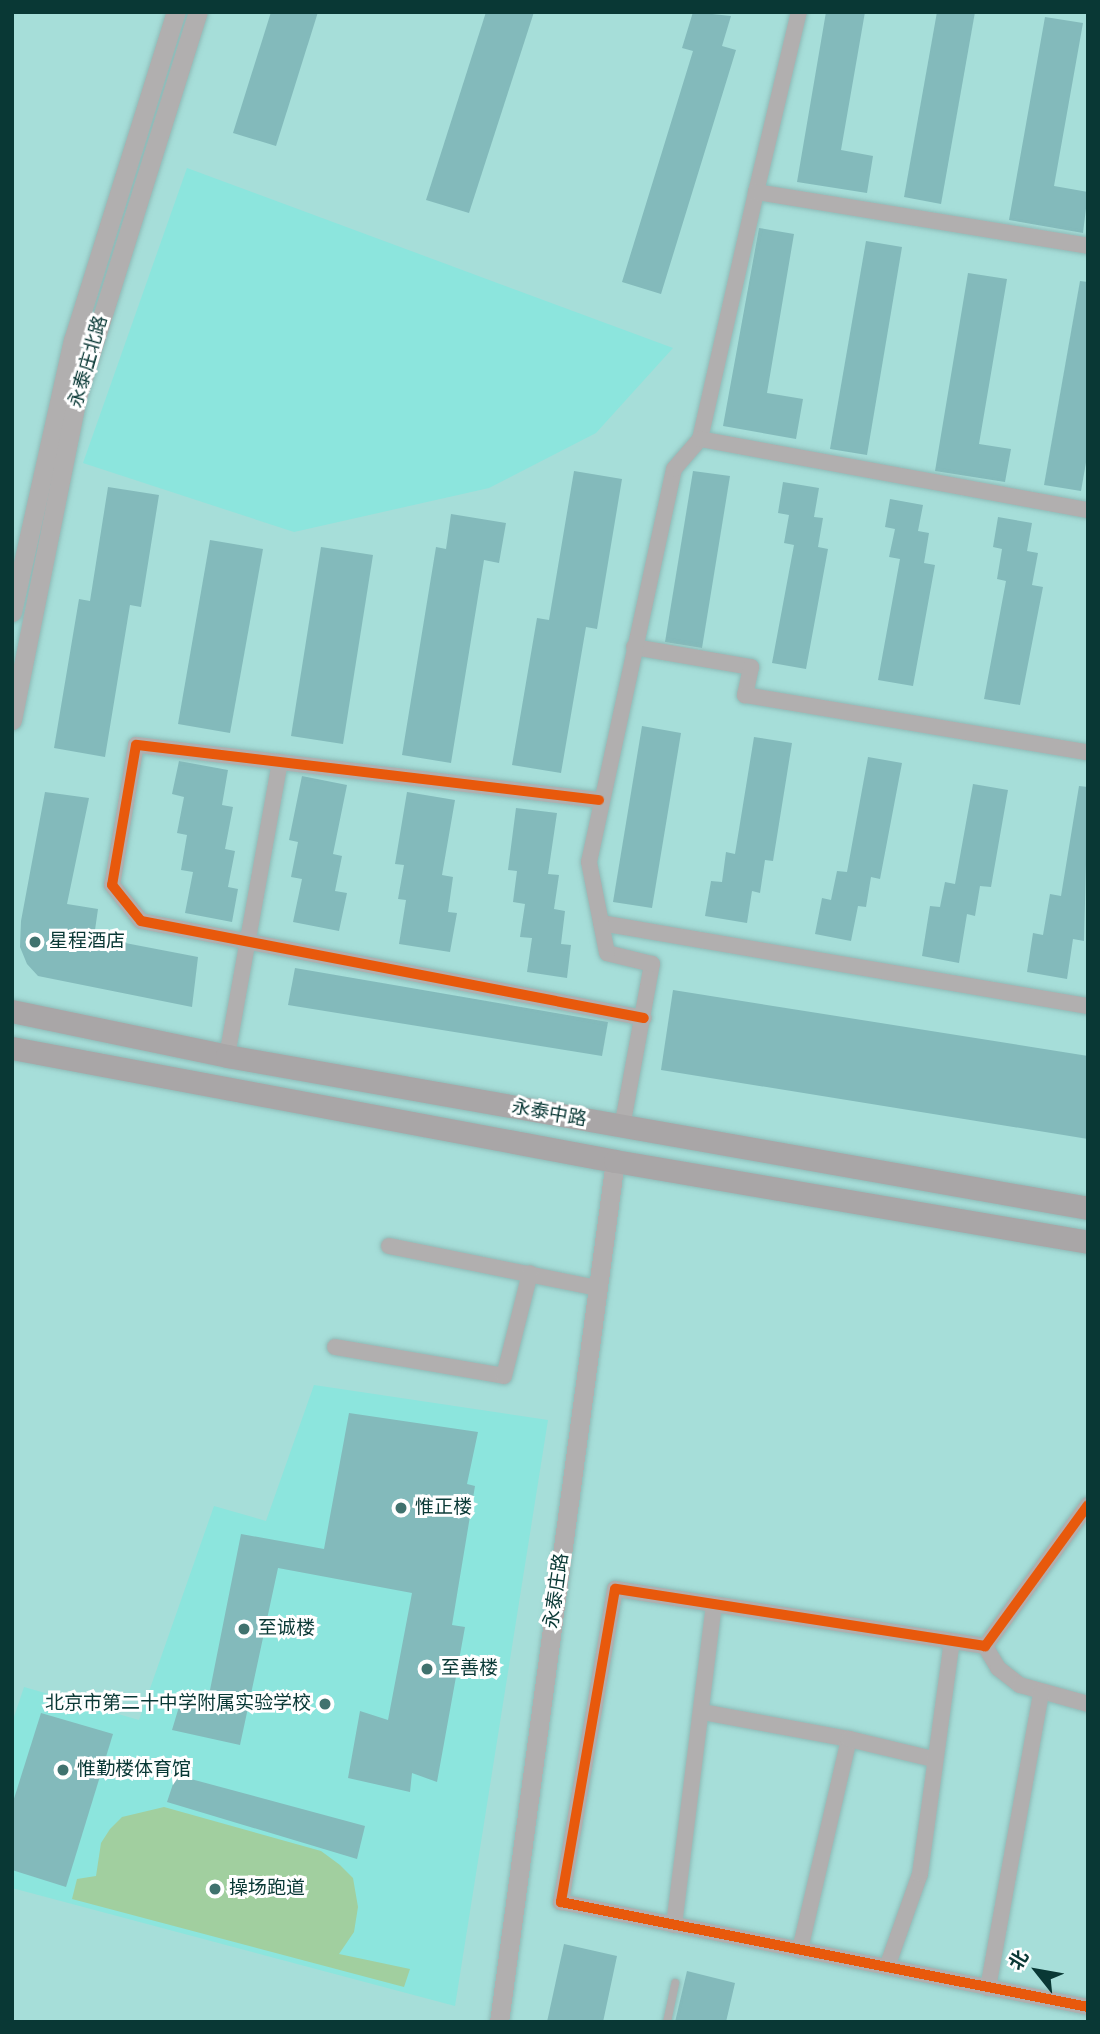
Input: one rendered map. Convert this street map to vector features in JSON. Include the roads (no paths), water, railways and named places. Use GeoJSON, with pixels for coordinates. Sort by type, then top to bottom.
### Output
{"type":"FeatureCollection","features":[{"type":"Feature","properties":{"kind":"main road","name":"永泰中路"},"geometry":{"type":"LineString","coordinates":[[12,1011],[228,1056],[1088,1208]]}},
{"type":"Feature","properties":{"kind":"main road","name":"永泰中路"},"geometry":{"type":"LineString","coordinates":[[12,1048],[615,1161],[1088,1242]]}},
{"type":"Feature","properties":{"kind":"street","name":"永泰庄北路"},"geometry":{"type":"LineString","coordinates":[[12,612],[73,340],[176,12]]}},
{"type":"Feature","properties":{"kind":"street","name":"永泰庄北路"},"geometry":{"type":"LineString","coordinates":[[12,720],[78,394],[198,12]]}},
{"type":"Feature","properties":{"kind":"street"},"geometry":{"type":"LineString","coordinates":[[622,1127],[652,964],[607,954],[589,862],[599,800],[674,469],[700,439],[799,12]]}},
{"type":"Feature","properties":{"kind":"street"},"geometry":{"type":"LineString","coordinates":[[756,192],[1088,246]]}},
{"type":"Feature","properties":{"kind":"street"},"geometry":{"type":"LineString","coordinates":[[700,439],[1088,510]]}},
{"type":"Feature","properties":{"kind":"street"},"geometry":{"type":"LineString","coordinates":[[634,647],[751,667],[745,695],[1087,752]]}},
{"type":"Feature","properties":{"kind":"street"},"geometry":{"type":"LineString","coordinates":[[599,800],[136,745],[112,885],[141,921],[250,945],[644,1018]]}},
{"type":"Feature","properties":{"kind":"street"},"geometry":{"type":"LineString","coordinates":[[228,1056],[250,945],[279,762]]}},
{"type":"Feature","properties":{"kind":"street"},"geometry":{"type":"LineString","coordinates":[[601,923],[1088,1006]]}},
{"type":"Feature","properties":{"kind":"street","name":"永泰庄路"},"geometry":{"type":"LineString","coordinates":[[499,2022],[615,1161]]}},
{"type":"Feature","properties":{"kind":"street"},"geometry":{"type":"LineString","coordinates":[[389,1246],[597,1288]]}},
{"type":"Feature","properties":{"kind":"street"},"geometry":{"type":"LineString","coordinates":[[335,1347],[504,1376],[530,1273]]}},
{"type":"Feature","properties":{"kind":"street"},"geometry":{"type":"LineString","coordinates":[[985,1646],[1088,1505]]}},
{"type":"Feature","properties":{"kind":"street"},"geometry":{"type":"LineString","coordinates":[[985,1646],[615,1589],[561,1902],[1088,2007]]}},
{"type":"Feature","properties":{"kind":"street"},"geometry":{"type":"LineString","coordinates":[[674,1925],[703,1712],[713,1604]]}},
{"type":"Feature","properties":{"kind":"street"},"geometry":{"type":"LineString","coordinates":[[887,1967],[920,1874],[933,1759],[951,1641]]}},
{"type":"Feature","properties":{"kind":"street"},"geometry":{"type":"LineString","coordinates":[[985,1646],[998,1668],[1020,1685],[1088,1704]]}},
{"type":"Feature","properties":{"kind":"street"},"geometry":{"type":"LineString","coordinates":[[988,1987],[1041,1693]]}},
{"type":"Feature","properties":{"kind":"street"},"geometry":{"type":"LineString","coordinates":[[703,1712],[849,1739],[933,1759]]}},
{"type":"Feature","properties":{"kind":"street"},"geometry":{"type":"LineString","coordinates":[[800,1950],[849,1739]]}},
{"type":"Feature","properties":{"kind":"lane"},"geometry":{"type":"LineString","coordinates":[[667,2022],[675,1983]]}},
{"type":"Feature","properties":{"kind":"place","name":"星程酒店"},"geometry":{"type":"Point","coordinates":[35,942]}},
{"type":"Feature","properties":{"kind":"place","name":"惟正楼"},"geometry":{"type":"Point","coordinates":[401,1508]}},
{"type":"Feature","properties":{"kind":"place","name":"至诚楼"},"geometry":{"type":"Point","coordinates":[244,1629]}},
{"type":"Feature","properties":{"kind":"place","name":"至善楼"},"geometry":{"type":"Point","coordinates":[427,1669]}},
{"type":"Feature","properties":{"kind":"place","name":"北京市第二十中学附属实验学校"},"geometry":{"type":"Point","coordinates":[325,1704]}},
{"type":"Feature","properties":{"kind":"place","name":"惟勤楼体育馆"},"geometry":{"type":"Point","coordinates":[63,1770]}},
{"type":"Feature","properties":{"kind":"place","name":"操场跑道"},"geometry":{"type":"Point","coordinates":[215,1889]}}]}
